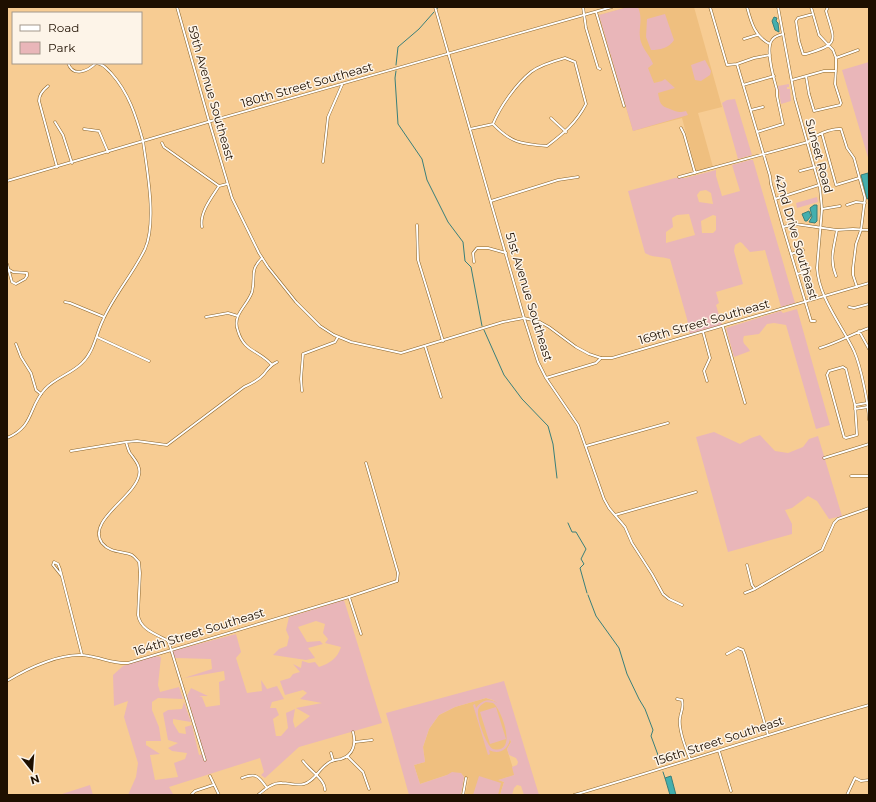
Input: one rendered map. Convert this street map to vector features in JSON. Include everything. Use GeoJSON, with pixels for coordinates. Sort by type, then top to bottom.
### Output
{"type":"FeatureCollection","features":[{"type":"Feature","properties":{"kind":"street","name":"59th Avenue Southeast"},"geometry":{"type":"LineString","coordinates":[[177,7],[233,201],[262,258],[296,302],[320,326],[338,337],[401,353],[510,320],[524,318]]}},
{"type":"Feature","properties":{"kind":"street","name":"51st Avenue Southeast"},"geometry":{"type":"LineString","coordinates":[[435,7],[538,362],[546,378],[578,425],[600,490],[609,508],[625,527],[632,543],[663,594],[669,599],[682,605]]}},
{"type":"Feature","properties":{"kind":"street"},"geometry":{"type":"LineString","coordinates":[[583,7],[589,38],[598,68],[600,69]]}},
{"type":"Feature","properties":{"kind":"street","name":"180th Street Southeast"},"geometry":{"type":"LineString","coordinates":[[7,182],[209,121],[612,7]]}},
{"type":"Feature","properties":{"kind":"street"},"geometry":{"type":"LineString","coordinates":[[710,7],[727,65],[737,64],[770,55]]}},
{"type":"Feature","properties":{"kind":"street"},"geometry":{"type":"LineString","coordinates":[[747,7],[757,35],[770,44]]}},
{"type":"Feature","properties":{"kind":"street","name":"Sunset Road"},"geometry":{"type":"LineString","coordinates":[[778,7],[795,99],[819,185],[822,210],[817,268],[821,290],[856,356],[868,407],[869,420]]}},
{"type":"Feature","properties":{"kind":"street"},"geometry":{"type":"LineString","coordinates":[[806,76],[808,94],[815,112],[840,104],[835,84],[836,58],[833,50],[819,35],[811,7]]}},
{"type":"Feature","properties":{"kind":"street"},"geometry":{"type":"LineString","coordinates":[[813,14],[796,19],[799,41],[803,54],[829,46],[833,39],[826,11],[828,7]]}},
{"type":"Feature","properties":{"kind":"street"},"geometry":{"type":"LineString","coordinates":[[596,12],[624,106]]}},
{"type":"Feature","properties":{"kind":"street"},"geometry":{"type":"LineString","coordinates":[[757,132],[783,124],[784,122],[777,96],[770,55],[770,44],[774,38],[783,34]]}},
{"type":"Feature","properties":{"kind":"street"},"geometry":{"type":"LineString","coordinates":[[744,39],[757,35]]}},
{"type":"Feature","properties":{"kind":"street"},"geometry":{"type":"LineString","coordinates":[[836,58],[858,50]]}},
{"type":"Feature","properties":{"kind":"street"},"geometry":{"type":"LineString","coordinates":[[470,129],[492,124],[522,81],[532,71],[554,61],[565,58],[575,62],[586,104],[580,116],[566,132],[547,146],[513,141],[502,134],[492,124]]}},
{"type":"Feature","properties":{"kind":"street"},"geometry":{"type":"LineString","coordinates":[[68,64],[71,69],[83,72],[89,70],[95,64]]}},
{"type":"Feature","properties":{"kind":"street"},"geometry":{"type":"LineString","coordinates":[[7,438],[24,427],[30,418],[41,394],[51,383],[72,371],[82,363],[88,355],[97,337],[104,317],[136,266],[147,242],[150,223],[150,206],[143,141],[137,118],[129,98],[118,80],[102,64]]}},
{"type":"Feature","properties":{"kind":"street","name":"42nd Drive Southeast"},"geometry":{"type":"LineString","coordinates":[[737,64],[811,321],[815,321]]}},
{"type":"Feature","properties":{"kind":"street"},"geometry":{"type":"LineString","coordinates":[[792,80],[824,70],[836,71]]}},
{"type":"Feature","properties":{"kind":"street"},"geometry":{"type":"LineString","coordinates":[[744,85],[774,76]]}},
{"type":"Feature","properties":{"kind":"street"},"geometry":{"type":"LineString","coordinates":[[323,162],[328,117],[342,84]]}},
{"type":"Feature","properties":{"kind":"street"},"geometry":{"type":"LineString","coordinates":[[48,86],[40,95],[39,101],[56,167]]}},
{"type":"Feature","properties":{"kind":"street"},"geometry":{"type":"LineString","coordinates":[[751,110],[763,107]]}},
{"type":"Feature","properties":{"kind":"street"},"geometry":{"type":"LineString","coordinates":[[551,118],[566,132]]}},
{"type":"Feature","properties":{"kind":"street"},"geometry":{"type":"LineString","coordinates":[[55,122],[63,135],[72,163]]}},
{"type":"Feature","properties":{"kind":"street"},"geometry":{"type":"LineString","coordinates":[[681,128],[695,173]]}},
{"type":"Feature","properties":{"kind":"street"},"geometry":{"type":"LineString","coordinates":[[84,129],[99,131],[108,152]]}},
{"type":"Feature","properties":{"kind":"street"},"geometry":{"type":"LineString","coordinates":[[679,177],[808,142],[822,134],[841,129],[847,148],[854,158],[865,198],[861,230],[856,244],[853,268],[853,275],[857,287]]}},
{"type":"Feature","properties":{"kind":"street"},"geometry":{"type":"LineString","coordinates":[[822,134],[836,184],[859,178]]}},
{"type":"Feature","properties":{"kind":"street"},"geometry":{"type":"LineString","coordinates":[[162,143],[219,186]]}},
{"type":"Feature","properties":{"kind":"street"},"geometry":{"type":"LineString","coordinates":[[800,171],[815,167]]}},
{"type":"Feature","properties":{"kind":"street"},"geometry":{"type":"LineString","coordinates":[[491,201],[558,180],[578,177]]}},
{"type":"Feature","properties":{"kind":"street"},"geometry":{"type":"LineString","coordinates":[[202,227],[201,222],[203,215],[219,186],[227,184]]}},
{"type":"Feature","properties":{"kind":"street"},"geometry":{"type":"LineString","coordinates":[[775,199],[819,185]]}},
{"type":"Feature","properties":{"kind":"street"},"geometry":{"type":"LineString","coordinates":[[847,205],[856,202],[865,203]]}},
{"type":"Feature","properties":{"kind":"street"},"geometry":{"type":"LineString","coordinates":[[822,210],[840,206]]}},
{"type":"Feature","properties":{"kind":"street"},"geometry":{"type":"LineString","coordinates":[[783,227],[795,224],[837,230],[869,230]]}},
{"type":"Feature","properties":{"kind":"street"},"geometry":{"type":"LineString","coordinates":[[417,225],[418,260],[443,341]]}},
{"type":"Feature","properties":{"kind":"street"},"geometry":{"type":"LineString","coordinates":[[836,276],[832,263],[834,241],[837,230]]}},
{"type":"Feature","properties":{"kind":"street"},"geometry":{"type":"LineString","coordinates":[[474,262],[473,253],[477,248],[488,248],[506,253]]}},
{"type":"Feature","properties":{"kind":"street"},"geometry":{"type":"LineString","coordinates":[[791,254],[803,250]]}},
{"type":"Feature","properties":{"kind":"street"},"geometry":{"type":"LineString","coordinates":[[262,258],[254,268],[253,287],[250,297],[238,316],[236,325],[240,339],[248,349],[258,353],[272,365]]}},
{"type":"Feature","properties":{"kind":"street"},"geometry":{"type":"LineString","coordinates":[[7,264],[8,269],[12,282],[16,284],[25,279],[27,276],[27,273],[13,272],[8,269]]}},
{"type":"Feature","properties":{"kind":"street"},"geometry":{"type":"LineString","coordinates":[[797,274],[809,270]]}},
{"type":"Feature","properties":{"kind":"street","name":"169th Street Southeast"},"geometry":{"type":"LineString","coordinates":[[546,378],[596,363],[601,358],[618,357],[869,283]]}},
{"type":"Feature","properties":{"kind":"street"},"geometry":{"type":"LineString","coordinates":[[65,302],[104,317]]}},
{"type":"Feature","properties":{"kind":"street"},"geometry":{"type":"LineString","coordinates":[[849,307],[854,308],[869,304]]}},
{"type":"Feature","properties":{"kind":"street"},"geometry":{"type":"LineString","coordinates":[[206,317],[228,313],[238,316]]}},
{"type":"Feature","properties":{"kind":"street"},"geometry":{"type":"LineString","coordinates":[[524,318],[540,322],[582,350],[601,358]]}},
{"type":"Feature","properties":{"kind":"street"},"geometry":{"type":"LineString","coordinates":[[723,326],[745,403]]}},
{"type":"Feature","properties":{"kind":"street"},"geometry":{"type":"LineString","coordinates":[[820,348],[834,344],[859,331],[869,328]]}},
{"type":"Feature","properties":{"kind":"street"},"geometry":{"type":"LineString","coordinates":[[859,331],[868,343],[869,349]]}},
{"type":"Feature","properties":{"kind":"street"},"geometry":{"type":"LineString","coordinates":[[703,332],[710,358],[704,371],[707,381]]}},
{"type":"Feature","properties":{"kind":"street"},"geometry":{"type":"LineString","coordinates":[[97,337],[149,361]]}},
{"type":"Feature","properties":{"kind":"street"},"geometry":{"type":"LineString","coordinates":[[302,391],[301,379],[303,354],[335,342],[338,337]]}},
{"type":"Feature","properties":{"kind":"street"},"geometry":{"type":"LineString","coordinates":[[16,344],[21,357],[31,373],[36,390],[41,394]]}},
{"type":"Feature","properties":{"kind":"street"},"geometry":{"type":"LineString","coordinates":[[425,346],[441,397]]}},
{"type":"Feature","properties":{"kind":"street"},"geometry":{"type":"LineString","coordinates":[[71,452],[137,441],[166,445],[244,387],[252,384],[276,362]]}},
{"type":"Feature","properties":{"kind":"street"},"geometry":{"type":"LineString","coordinates":[[845,367],[855,409],[857,435],[846,438],[844,437],[830,390],[827,372],[845,367]]}},
{"type":"Feature","properties":{"kind":"street"},"geometry":{"type":"LineString","coordinates":[[855,405],[867,403]]}},
{"type":"Feature","properties":{"kind":"street"},"geometry":{"type":"LineString","coordinates":[[855,409],[868,407]]}},
{"type":"Feature","properties":{"kind":"street"},"geometry":{"type":"LineString","coordinates":[[586,446],[668,422]]}},
{"type":"Feature","properties":{"kind":"street"},"geometry":{"type":"LineString","coordinates":[[126,442],[129,451],[139,466],[137,481],[132,489],[102,521],[99,528],[99,535],[106,547],[113,551],[133,556],[139,562],[139,621],[142,626],[167,640],[169,643],[205,760]]}},
{"type":"Feature","properties":{"kind":"street"},"geometry":{"type":"LineString","coordinates":[[824,458],[869,444]]}},
{"type":"Feature","properties":{"kind":"street","name":"164th Street Southeast"},"geometry":{"type":"LineString","coordinates":[[7,681],[25,671],[72,654],[120,663],[128,663],[397,581],[398,572],[366,463]]}},
{"type":"Feature","properties":{"kind":"street"},"geometry":{"type":"LineString","coordinates":[[851,476],[869,476]]}},
{"type":"Feature","properties":{"kind":"street"},"geometry":{"type":"LineString","coordinates":[[615,515],[696,492]]}},
{"type":"Feature","properties":{"kind":"street"},"geometry":{"type":"LineString","coordinates":[[745,593],[755,589],[822,550],[834,523],[838,519],[869,508]]}},
{"type":"Feature","properties":{"kind":"street"},"geometry":{"type":"LineString","coordinates":[[61,576],[52,565],[54,562],[58,564],[82,655]]}},
{"type":"Feature","properties":{"kind":"street"},"geometry":{"type":"LineString","coordinates":[[747,565],[752,585],[755,589]]}},
{"type":"Feature","properties":{"kind":"street"},"geometry":{"type":"LineString","coordinates":[[348,596],[361,634]]}},
{"type":"Feature","properties":{"kind":"street"},"geometry":{"type":"LineString","coordinates":[[727,654],[738,648],[743,650],[768,735]]}},
{"type":"Feature","properties":{"kind":"street"},"geometry":{"type":"LineString","coordinates":[[677,698],[683,701],[684,707],[679,719],[685,746],[690,759]]}},
{"type":"Feature","properties":{"kind":"street","name":"156th Street Southeast"},"geometry":{"type":"LineString","coordinates":[[574,795],[869,705]]}},
{"type":"Feature","properties":{"kind":"street"},"geometry":{"type":"LineString","coordinates":[[258,795],[267,788],[282,782],[298,785],[306,783],[333,760],[347,756],[354,747],[355,742],[353,732]]}},
{"type":"Feature","properties":{"kind":"street"},"geometry":{"type":"LineString","coordinates":[[355,742],[372,740]]}},
{"type":"Feature","properties":{"kind":"street"},"geometry":{"type":"LineString","coordinates":[[719,750],[731,791]]}},
{"type":"Feature","properties":{"kind":"street"},"geometry":{"type":"LineString","coordinates":[[331,753],[333,760]]}},
{"type":"Feature","properties":{"kind":"street"},"geometry":{"type":"LineString","coordinates":[[347,756],[363,772],[369,789]]}},
{"type":"Feature","properties":{"kind":"street"},"geometry":{"type":"LineString","coordinates":[[303,761],[317,775],[325,786],[325,790]]}},
{"type":"Feature","properties":{"kind":"street"},"geometry":{"type":"LineString","coordinates":[[242,778],[249,775],[255,775],[267,788]]}},
{"type":"Feature","properties":{"kind":"street"},"geometry":{"type":"LineString","coordinates":[[210,776],[219,795]]}},
{"type":"Feature","properties":{"kind":"street"},"geometry":{"type":"LineString","coordinates":[[462,795],[466,778]]}},
{"type":"Feature","properties":{"kind":"street"},"geometry":{"type":"LineString","coordinates":[[847,795],[855,778],[862,781],[869,780]]}},
{"type":"Feature","properties":{"kind":"street"},"geometry":{"type":"LineString","coordinates":[[192,794],[195,791],[213,785]]}},
{"type":"Feature","properties":{"kind":"shaded area"},"geometry":{"type":"Polygon","coordinates":[[[628,7],[694,7],[722,107],[698,113],[713,167],[696,171],[682,118],[633,131],[599,15],[628,7]]]}},
{"type":"Feature","properties":{"kind":"shaded area"},"geometry":{"type":"Polygon","coordinates":[[[486,698],[497,702],[501,707],[511,742],[507,749],[515,775],[499,780],[504,782],[500,795],[465,795],[469,778],[464,777],[461,773],[447,775],[420,784],[414,765],[425,762],[423,747],[429,729],[439,715],[455,707],[486,698]]]}},
{"type":"Feature","properties":{"kind":"green space"},"geometry":{"type":"Polygon","coordinates":[[[628,7],[638,7],[640,12],[640,37],[641,42],[653,64],[648,68],[654,83],[665,79],[675,88],[658,93],[661,104],[664,107],[676,111],[686,111],[688,115],[633,131],[599,15],[628,7]]]}},
{"type":"Feature","properties":{"kind":"green space"},"geometry":{"type":"Polygon","coordinates":[[[665,14],[674,40],[670,45],[664,48],[651,50],[646,37],[647,19],[665,14]]]}},
{"type":"Feature","properties":{"kind":"green space"},"geometry":{"type":"Polygon","coordinates":[[[705,60],[711,71],[710,75],[701,81],[695,80],[691,65],[705,60]]]}},
{"type":"Feature","properties":{"kind":"green space"},"geometry":{"type":"Polygon","coordinates":[[[869,62],[869,161],[842,70],[869,62]]]}},
{"type":"Feature","properties":{"kind":"green space"},"geometry":{"type":"Polygon","coordinates":[[[789,84],[787,89],[790,89],[791,101],[781,104],[778,86],[789,84]]]}},
{"type":"Feature","properties":{"kind":"green space"},"geometry":{"type":"Polygon","coordinates":[[[735,99],[752,155],[738,159],[722,103],[727,100],[735,99]]]}},
{"type":"Feature","properties":{"kind":"green space"},"geometry":{"type":"Polygon","coordinates":[[[753,160],[795,303],[781,307],[765,250],[750,252],[740,242],[735,245],[734,251],[743,284],[716,292],[719,303],[716,305],[722,325],[690,334],[670,259],[651,256],[645,253],[628,191],[675,178],[685,178],[716,170],[716,176],[722,196],[740,191],[732,165],[753,160]],[[706,190],[700,191],[697,195],[699,202],[713,204],[711,193],[706,190]],[[689,214],[677,215],[672,218],[673,227],[666,232],[666,243],[695,235],[689,214]],[[713,215],[701,221],[702,233],[713,233],[716,230],[716,216],[713,215]]]}},
{"type":"Feature","properties":{"kind":"green space"},"geometry":{"type":"Polygon","coordinates":[[[817,197],[818,202],[797,208],[796,203],[817,197]]]}},
{"type":"Feature","properties":{"kind":"green space"},"geometry":{"type":"Polygon","coordinates":[[[797,309],[830,425],[816,429],[786,325],[774,323],[767,324],[759,334],[744,336],[743,341],[750,351],[734,357],[726,328],[781,311],[783,313],[797,309]]]}},
{"type":"Feature","properties":{"kind":"green space"},"geometry":{"type":"Polygon","coordinates":[[[714,432],[740,444],[760,435],[775,451],[788,453],[803,447],[809,439],[818,436],[842,516],[829,519],[817,501],[808,496],[792,508],[785,510],[792,524],[792,534],[728,552],[696,437],[714,432]]]}},
{"type":"Feature","properties":{"kind":"green space"},"geometry":{"type":"Polygon","coordinates":[[[344,600],[382,723],[299,747],[265,778],[261,775],[264,772],[260,758],[169,787],[173,794],[176,795],[128,795],[136,777],[138,763],[124,717],[128,701],[114,706],[113,675],[123,666],[154,656],[161,657],[158,685],[160,692],[179,687],[183,699],[158,698],[152,702],[152,710],[159,727],[161,741],[146,741],[146,745],[160,754],[150,755],[155,780],[178,777],[174,763],[185,759],[187,753],[172,751],[168,748],[178,743],[168,740],[163,713],[168,710],[182,709],[184,702],[191,722],[173,719],[173,723],[179,733],[186,734],[185,727],[192,725],[199,755],[204,754],[187,696],[191,688],[208,696],[199,696],[202,697],[206,707],[220,705],[219,682],[225,680],[224,671],[184,678],[212,669],[211,659],[175,658],[172,651],[236,634],[241,652],[236,658],[247,693],[262,691],[261,680],[267,689],[277,686],[284,699],[272,702],[270,708],[276,708],[279,715],[273,719],[276,736],[281,736],[288,728],[286,713],[295,709],[293,721],[295,728],[310,716],[296,708],[322,703],[300,699],[307,693],[303,690],[285,695],[280,681],[290,678],[293,674],[300,672],[293,664],[301,668],[302,661],[309,663],[315,662],[319,667],[333,660],[341,647],[325,643],[328,639],[323,633],[325,624],[316,621],[298,627],[307,642],[320,641],[323,644],[308,648],[315,658],[306,660],[273,655],[279,649],[287,646],[289,637],[286,630],[289,617],[344,600]]]}},
{"type":"Feature","properties":{"kind":"green space"},"geometry":{"type":"Polygon","coordinates":[[[504,681],[539,795],[524,795],[521,786],[517,785],[514,788],[512,795],[500,795],[504,782],[498,780],[514,775],[512,767],[517,765],[518,762],[516,758],[509,755],[507,749],[511,742],[510,739],[505,749],[500,752],[489,750],[490,754],[488,755],[473,705],[475,704],[476,708],[478,705],[487,700],[496,702],[486,698],[455,707],[439,715],[429,729],[423,747],[425,762],[414,765],[420,784],[452,772],[461,773],[464,777],[461,795],[409,795],[386,713],[504,681]],[[486,702],[479,707],[478,715],[482,732],[490,747],[493,749],[501,749],[505,745],[507,738],[503,721],[493,703],[486,702]]]}},
{"type":"Feature","properties":{"kind":"green space"},"geometry":{"type":"Polygon","coordinates":[[[496,707],[506,739],[490,744],[480,712],[496,707]]]}},
{"type":"Feature","properties":{"kind":"green space"},"geometry":{"type":"Polygon","coordinates":[[[479,776],[501,783],[498,795],[473,795],[479,776]]]}},
{"type":"Feature","properties":{"kind":"green space"},"geometry":{"type":"Polygon","coordinates":[[[90,785],[93,795],[59,795],[90,785]]]}},
{"type":"Feature","properties":{"kind":"water"},"geometry":{"type":"Polygon","coordinates":[[[774,17],[777,18],[776,21],[778,23],[779,32],[775,30],[772,21],[774,17]]]}},
{"type":"Feature","properties":{"kind":"water"},"geometry":{"type":"Polygon","coordinates":[[[868,173],[869,198],[867,199],[861,175],[868,173]]]}},
{"type":"Feature","properties":{"kind":"water"},"geometry":{"type":"Polygon","coordinates":[[[817,205],[817,221],[815,223],[809,222],[812,217],[810,208],[817,205]]]}},
{"type":"Feature","properties":{"kind":"water"},"geometry":{"type":"Polygon","coordinates":[[[809,211],[811,216],[807,221],[805,221],[802,214],[809,211]]]}},
{"type":"Feature","properties":{"kind":"water"},"geometry":{"type":"Polygon","coordinates":[[[671,776],[676,795],[670,795],[665,778],[671,776]]]}},
{"type":"Feature","properties":{"kind":"waterway"},"geometry":{"type":"LineString","coordinates":[[396,65],[398,47],[419,29],[434,12]]}},
{"type":"Feature","properties":{"kind":"waterway"},"geometry":{"type":"LineString","coordinates":[[396,71],[395,78],[398,124],[422,159],[427,180],[448,222],[463,242],[465,261],[471,267],[482,326]]}},
{"type":"Feature","properties":{"kind":"waterway"},"geometry":{"type":"LineString","coordinates":[[484,330],[504,375],[522,399],[548,426],[553,444],[557,478]]}},
{"type":"Feature","properties":{"kind":"waterway"},"geometry":{"type":"LineString","coordinates":[[568,523],[572,532],[576,532],[586,549],[581,559],[584,564],[580,568],[587,593]]}},
{"type":"Feature","properties":{"kind":"waterway"},"geometry":{"type":"LineString","coordinates":[[588,595],[596,616],[619,648],[627,674],[645,709],[653,730],[651,736],[658,755],[659,766]]}},
{"type":"Feature","properties":{"kind":"waterway"},"geometry":{"type":"LineString","coordinates":[[663,772],[665,778]]}}]}
